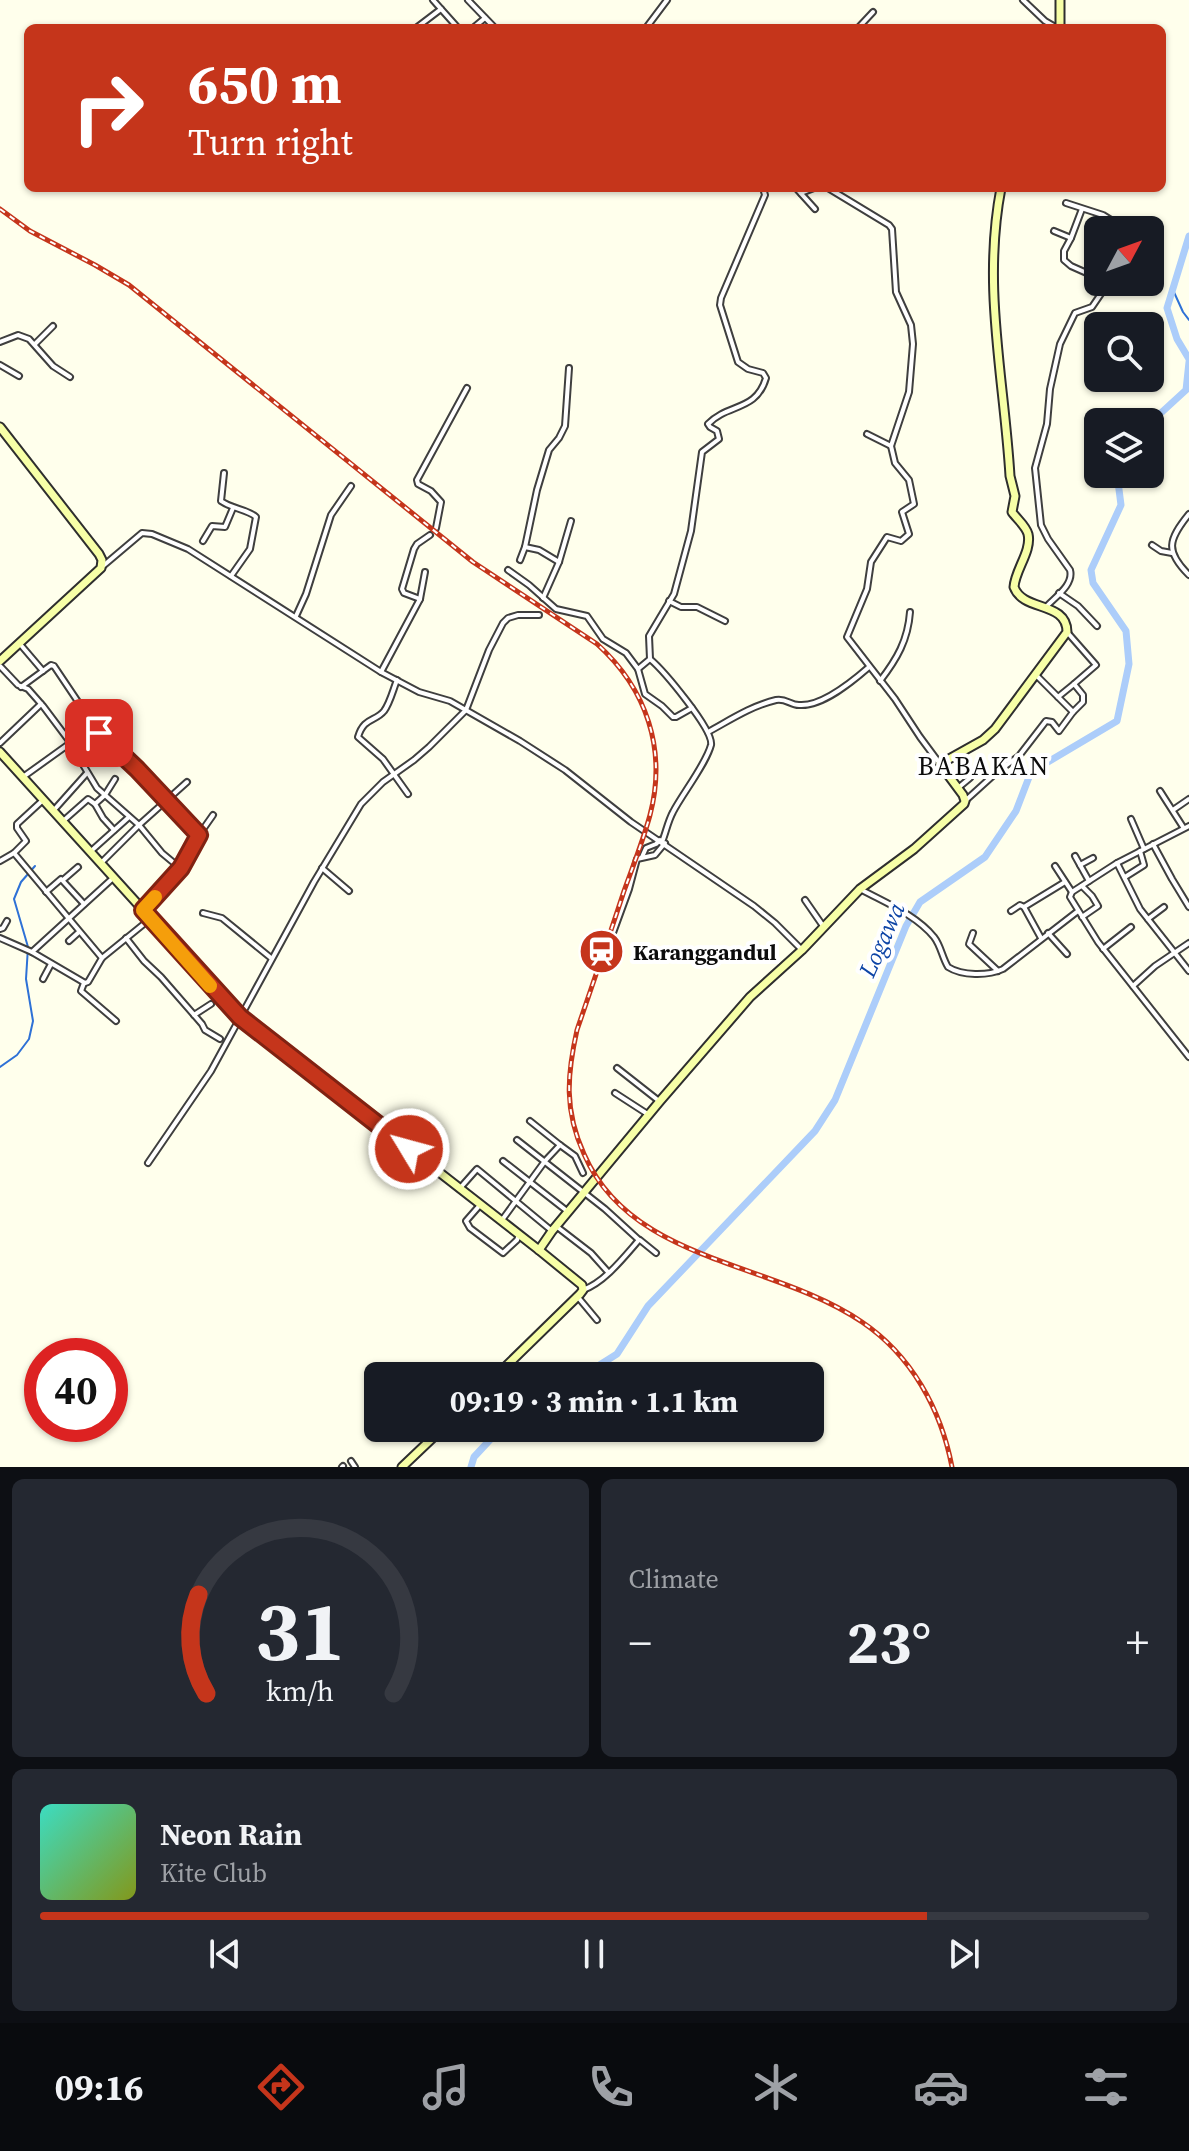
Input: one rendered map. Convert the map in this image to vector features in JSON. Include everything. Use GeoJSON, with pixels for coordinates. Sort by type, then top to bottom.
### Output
{"type":"FeatureCollection","features":[{"type":"Feature","properties":{"kind":"main road"},"geometry":{"type":"LineString","coordinates":[[1058,24],[1060,0]]}},
{"type":"Feature","properties":{"kind":"main road"},"geometry":{"type":"LineString","coordinates":[[539,1250],[554,1228],[742,1005],[802,950],[860,889],[914,849],[964,804],[958,788],[940,764],[991,734],[1067,632],[1067,624],[1062,617],[1021,599],[1014,587],[1029,537],[1012,512],[1015,496],[1010,476],[993,304],[996,218],[1000,192]]}},
{"type":"Feature","properties":{"kind":"main road"},"geometry":{"type":"LineString","coordinates":[[0,427],[102,560],[101,568],[0,664]]}},
{"type":"Feature","properties":{"kind":"main road"},"geometry":{"type":"LineString","coordinates":[[0,752],[240,1017],[580,1283],[580,1293],[510,1362]]}},
{"type":"Feature","properties":{"kind":"main road"},"geometry":{"type":"LineString","coordinates":[[402,1467],[428,1442]]}},
{"type":"Feature","properties":{"kind":"street"},"geometry":{"type":"LineString","coordinates":[[433,0],[454,24]]}},
{"type":"Feature","properties":{"kind":"street"},"geometry":{"type":"LineString","coordinates":[[468,0],[491,24]]}},
{"type":"Feature","properties":{"kind":"street"},"geometry":{"type":"LineString","coordinates":[[649,24],[667,0]]}},
{"type":"Feature","properties":{"kind":"street"},"geometry":{"type":"LineString","coordinates":[[1023,0],[1051,24]]}},
{"type":"Feature","properties":{"kind":"street"},"geometry":{"type":"LineString","coordinates":[[421,24],[441,9]]}},
{"type":"Feature","properties":{"kind":"street"},"geometry":{"type":"LineString","coordinates":[[862,24],[873,12]]}},
{"type":"Feature","properties":{"kind":"street"},"geometry":{"type":"LineString","coordinates":[[478,24],[485,18]]}},
{"type":"Feature","properties":{"kind":"street"},"geometry":{"type":"LineString","coordinates":[[603,960],[637,859],[655,855],[672,814],[711,745],[708,732],[692,708],[650,659],[648,640],[674,594],[691,531],[702,452],[719,439],[709,422],[746,405],[761,392],[766,378],[763,373],[738,362],[720,305],[764,192]]}},
{"type":"Feature","properties":{"kind":"street"},"geometry":{"type":"LineString","coordinates":[[835,192],[889,225],[893,231],[896,292],[911,325],[913,344],[909,392],[891,446],[895,463],[909,480],[914,503],[902,512],[909,536],[901,541],[887,537],[871,562],[865,595],[847,636],[940,764]]}},
{"type":"Feature","properties":{"kind":"street"},"geometry":{"type":"LineString","coordinates":[[801,193],[815,209]]}},
{"type":"Feature","properties":{"kind":"street"},"geometry":{"type":"LineString","coordinates":[[1066,203],[1104,216]]}},
{"type":"Feature","properties":{"kind":"street"},"geometry":{"type":"LineString","coordinates":[[1082,209],[1064,251],[1064,260],[1084,272]]}},
{"type":"Feature","properties":{"kind":"street"},"geometry":{"type":"LineString","coordinates":[[1054,231],[1071,238]]}},
{"type":"Feature","properties":{"kind":"street"},"geometry":{"type":"LineString","coordinates":[[1045,608],[1071,581],[1072,575],[1041,525],[1036,461],[1047,424],[1050,389],[1060,344],[1075,313],[1092,307],[1099,296]]}},
{"type":"Feature","properties":{"kind":"street"},"geometry":{"type":"LineString","coordinates":[[35,344],[53,326]]}},
{"type":"Feature","properties":{"kind":"street"},"geometry":{"type":"LineString","coordinates":[[0,342],[18,335],[35,344],[53,366],[70,377]]}},
{"type":"Feature","properties":{"kind":"street"},"geometry":{"type":"LineString","coordinates":[[0,365],[19,376]]}},
{"type":"Feature","properties":{"kind":"street"},"geometry":{"type":"LineString","coordinates":[[520,560],[549,450],[565,426],[569,368]]}},
{"type":"Feature","properties":{"kind":"street"},"geometry":{"type":"LineString","coordinates":[[436,528],[441,502],[417,480],[467,388]]}},
{"type":"Feature","properties":{"kind":"street"},"geometry":{"type":"LineString","coordinates":[[867,434],[891,446]]}},
{"type":"Feature","properties":{"kind":"street"},"geometry":{"type":"LineString","coordinates":[[224,473],[222,503],[256,517],[250,549],[231,576]]}},
{"type":"Feature","properties":{"kind":"street"},"geometry":{"type":"LineString","coordinates":[[296,616],[331,515],[351,486]]}},
{"type":"Feature","properties":{"kind":"street"},"geometry":{"type":"LineString","coordinates":[[203,541],[212,526],[225,527],[233,508]]}},
{"type":"Feature","properties":{"kind":"street"},"geometry":{"type":"LineString","coordinates":[[1189,514],[1175,533],[1171,547],[1176,560],[1189,575]]}},
{"type":"Feature","properties":{"kind":"street"},"geometry":{"type":"LineString","coordinates":[[543,598],[559,562],[571,521]]}},
{"type":"Feature","properties":{"kind":"street"},"geometry":{"type":"LineString","coordinates":[[101,568],[144,532],[177,543],[381,672],[419,692],[444,699],[466,710],[565,770],[631,822],[769,918],[802,950]]}},
{"type":"Feature","properties":{"kind":"street"},"geometry":{"type":"LineString","coordinates":[[420,599],[404,593],[402,589],[415,547],[430,535]]}},
{"type":"Feature","properties":{"kind":"street"},"geometry":{"type":"LineString","coordinates":[[1152,545],[1172,553]]}},
{"type":"Feature","properties":{"kind":"street"},"geometry":{"type":"LineString","coordinates":[[525,547],[539,550],[559,562]]}},
{"type":"Feature","properties":{"kind":"street"},"geometry":{"type":"LineString","coordinates":[[508,570],[560,612],[587,616],[603,639],[626,653],[638,669],[645,694],[673,717],[692,708]]}},
{"type":"Feature","properties":{"kind":"street"},"geometry":{"type":"LineString","coordinates":[[381,672],[420,599],[425,572]]}},
{"type":"Feature","properties":{"kind":"street"},"geometry":{"type":"LineString","coordinates":[[1059,593],[1078,606],[1097,626]]}},
{"type":"Feature","properties":{"kind":"street"},"geometry":{"type":"LineString","coordinates":[[669,601],[684,608],[697,607],[725,621]]}},
{"type":"Feature","properties":{"kind":"street"},"geometry":{"type":"LineString","coordinates":[[880,681],[902,650],[910,612]]}},
{"type":"Feature","properties":{"kind":"street"},"geometry":{"type":"LineString","coordinates":[[148,1163],[211,1071],[271,958],[361,804],[376,788],[429,747],[466,710],[503,623],[518,615],[539,615]]}},
{"type":"Feature","properties":{"kind":"street"},"geometry":{"type":"LineString","coordinates":[[1058,697],[1096,665],[1067,632]]}},
{"type":"Feature","properties":{"kind":"street"},"geometry":{"type":"LineString","coordinates":[[20,644],[43,671]]}},
{"type":"Feature","properties":{"kind":"street"},"geometry":{"type":"LineString","coordinates":[[638,669],[650,659]]}},
{"type":"Feature","properties":{"kind":"street"},"geometry":{"type":"LineString","coordinates":[[0,664],[41,704],[105,795],[181,868]]}},
{"type":"Feature","properties":{"kind":"street"},"geometry":{"type":"LineString","coordinates":[[21,687],[51,665],[54,666],[93,727],[199,835]]}},
{"type":"Feature","properties":{"kind":"street"},"geometry":{"type":"LineString","coordinates":[[708,732],[750,709],[776,700],[785,699],[799,705],[819,701],[849,684],[869,667]]}},
{"type":"Feature","properties":{"kind":"street"},"geometry":{"type":"LineString","coordinates":[[1035,674],[1073,712]]}},
{"type":"Feature","properties":{"kind":"street"},"geometry":{"type":"LineString","coordinates":[[397,680],[385,710],[367,722],[358,735],[383,759],[408,794]]}},
{"type":"Feature","properties":{"kind":"street"},"geometry":{"type":"LineString","coordinates":[[965,801],[1019,756],[1046,721],[1052,722],[1059,731],[1083,702],[1074,684]]}},
{"type":"Feature","properties":{"kind":"street"},"geometry":{"type":"LineString","coordinates":[[0,743],[41,704]]}},
{"type":"Feature","properties":{"kind":"street"},"geometry":{"type":"LineString","coordinates":[[23,777],[70,743]]}},
{"type":"Feature","properties":{"kind":"street"},"geometry":{"type":"LineString","coordinates":[[53,812],[87,773]]}},
{"type":"Feature","properties":{"kind":"street"},"geometry":{"type":"LineString","coordinates":[[958,788],[970,778]]}},
{"type":"Feature","properties":{"kind":"street"},"geometry":{"type":"LineString","coordinates":[[95,804],[115,779]]}},
{"type":"Feature","properties":{"kind":"street"},"geometry":{"type":"LineString","coordinates":[[100,863],[187,782]]}},
{"type":"Feature","properties":{"kind":"street"},"geometry":{"type":"LineString","coordinates":[[1160,791],[1187,826],[1117,863],[1072,892],[1070,898],[1103,949],[1189,1057]]}},
{"type":"Feature","properties":{"kind":"street"},"geometry":{"type":"LineString","coordinates":[[62,822],[88,799],[114,830]]}},
{"type":"Feature","properties":{"kind":"street"},"geometry":{"type":"LineString","coordinates":[[1173,810],[1189,799]]}},
{"type":"Feature","properties":{"kind":"street"},"geometry":{"type":"LineString","coordinates":[[0,861],[26,841],[17,824],[43,800]]}},
{"type":"Feature","properties":{"kind":"street"},"geometry":{"type":"LineString","coordinates":[[143,910],[181,868],[213,815]]}},
{"type":"Feature","properties":{"kind":"street"},"geometry":{"type":"LineString","coordinates":[[90,852],[129,817]]}},
{"type":"Feature","properties":{"kind":"street"},"geometry":{"type":"LineString","coordinates":[[1125,877],[1144,865],[1131,819]]}},
{"type":"Feature","properties":{"kind":"street"},"geometry":{"type":"LineString","coordinates":[[642,857],[646,848],[662,842]]}},
{"type":"Feature","properties":{"kind":"street"},"geometry":{"type":"LineString","coordinates":[[1153,844],[1189,907]]}},
{"type":"Feature","properties":{"kind":"street"},"geometry":{"type":"LineString","coordinates":[[14,853],[102,958]]}},
{"type":"Feature","properties":{"kind":"street"},"geometry":{"type":"LineString","coordinates":[[1075,856],[1089,881]]}},
{"type":"Feature","properties":{"kind":"street"},"geometry":{"type":"LineString","coordinates":[[1080,865],[1093,858]]}},
{"type":"Feature","properties":{"kind":"street"},"geometry":{"type":"LineString","coordinates":[[1117,863],[1136,902],[1189,971]]}},
{"type":"Feature","properties":{"kind":"street"},"geometry":{"type":"LineString","coordinates":[[1055,866],[1072,892]]}},
{"type":"Feature","properties":{"kind":"street"},"geometry":{"type":"LineString","coordinates":[[46,892],[78,867]]}},
{"type":"Feature","properties":{"kind":"street"},"geometry":{"type":"LineString","coordinates":[[322,868],[349,891]]}},
{"type":"Feature","properties":{"kind":"street"},"geometry":{"type":"LineString","coordinates":[[28,950],[113,878]]}},
{"type":"Feature","properties":{"kind":"street"},"geometry":{"type":"LineString","coordinates":[[63,880],[84,904]]}},
{"type":"Feature","properties":{"kind":"street"},"geometry":{"type":"LineString","coordinates":[[1011,911],[1020,905],[1024,907],[1065,882]]}},
{"type":"Feature","properties":{"kind":"street"},"geometry":{"type":"LineString","coordinates":[[1082,886],[1098,906],[1082,917]]}},
{"type":"Feature","properties":{"kind":"street"},"geometry":{"type":"LineString","coordinates":[[860,889],[920,924],[936,941],[945,963],[960,972],[998,971],[1078,911]]}},
{"type":"Feature","properties":{"kind":"street"},"geometry":{"type":"LineString","coordinates":[[805,900],[825,927]]}},
{"type":"Feature","properties":{"kind":"street"},"geometry":{"type":"LineString","coordinates":[[1024,907],[1041,938]]}},
{"type":"Feature","properties":{"kind":"street"},"geometry":{"type":"LineString","coordinates":[[1148,919],[1164,907]]}},
{"type":"Feature","properties":{"kind":"street"},"geometry":{"type":"LineString","coordinates":[[203,913],[222,918],[271,958]]}},
{"type":"Feature","properties":{"kind":"street"},"geometry":{"type":"LineString","coordinates":[[116,1021],[80,991],[102,958],[150,919]]}},
{"type":"Feature","properties":{"kind":"street"},"geometry":{"type":"LineString","coordinates":[[0,929],[7,921]]}},
{"type":"Feature","properties":{"kind":"street"},"geometry":{"type":"LineString","coordinates":[[1103,949],[1131,927]]}},
{"type":"Feature","properties":{"kind":"street"},"geometry":{"type":"LineString","coordinates":[[69,941],[79,932]]}},
{"type":"Feature","properties":{"kind":"street"},"geometry":{"type":"LineString","coordinates":[[973,933],[969,944],[998,971]]}},
{"type":"Feature","properties":{"kind":"street"},"geometry":{"type":"LineString","coordinates":[[1048,933],[1067,954]]}},
{"type":"Feature","properties":{"kind":"street"},"geometry":{"type":"LineString","coordinates":[[0,938],[28,950],[84,983]]}},
{"type":"Feature","properties":{"kind":"street"},"geometry":{"type":"LineString","coordinates":[[126,938],[205,1030],[220,1039]]}},
{"type":"Feature","properties":{"kind":"street"},"geometry":{"type":"LineString","coordinates":[[1133,986],[1155,966],[1189,943]]}},
{"type":"Feature","properties":{"kind":"street"},"geometry":{"type":"LineString","coordinates":[[43,979],[51,964]]}},
{"type":"Feature","properties":{"kind":"street"},"geometry":{"type":"LineString","coordinates":[[194,1015],[211,1004]]}},
{"type":"Feature","properties":{"kind":"street"},"geometry":{"type":"LineString","coordinates":[[617,1068],[660,1101]]}},
{"type":"Feature","properties":{"kind":"street"},"geometry":{"type":"LineString","coordinates":[[615,1093],[649,1115]]}},
{"type":"Feature","properties":{"kind":"street"},"geometry":{"type":"LineString","coordinates":[[530,1121],[575,1156],[583,1173]]}},
{"type":"Feature","properties":{"kind":"street"},"geometry":{"type":"LineString","coordinates":[[517,1140],[656,1253]]}},
{"type":"Feature","properties":{"kind":"street"},"geometry":{"type":"LineString","coordinates":[[501,1222],[560,1145]]}},
{"type":"Feature","properties":{"kind":"street"},"geometry":{"type":"LineString","coordinates":[[503,1161],[569,1212]]}},
{"type":"Feature","properties":{"kind":"street"},"geometry":{"type":"LineString","coordinates":[[460,1189],[477,1169],[515,1201],[591,1253],[608,1272]]}},
{"type":"Feature","properties":{"kind":"street"},"geometry":{"type":"LineString","coordinates":[[480,1205],[466,1224],[495,1248],[503,1253],[519,1235]]}},
{"type":"Feature","properties":{"kind":"street"},"geometry":{"type":"LineString","coordinates":[[597,1320],[580,1293],[608,1272],[639,1240]]}},
{"type":"Feature","properties":{"kind":"street"},"geometry":{"type":"LineString","coordinates":[[351,1461],[355,1467]]}},
{"type":"Feature","properties":{"kind":"waterway","name":"Logawa"},"geometry":{"type":"LineString","coordinates":[[1189,236],[1167,308],[1177,339],[1189,359]]}},
{"type":"Feature","properties":{"kind":"waterway"},"geometry":{"type":"LineString","coordinates":[[1173,290],[1189,320]]}},
{"type":"Feature","properties":{"kind":"waterway","name":"Logawa"},"geometry":{"type":"LineString","coordinates":[[1164,410],[1186,390],[1189,362]]}},
{"type":"Feature","properties":{"kind":"waterway","name":"Logawa"},"geometry":{"type":"LineString","coordinates":[[1186,390],[1189,387]]}},
{"type":"Feature","properties":{"kind":"waterway","name":"Logawa"},"geometry":{"type":"LineString","coordinates":[[604,1362],[617,1354],[648,1306],[815,1131],[835,1100],[906,926],[920,902],[985,857],[1016,811],[1031,772],[1117,721],[1129,664],[1126,631],[1093,583],[1091,570],[1121,505],[1119,488]]}},
{"type":"Feature","properties":{"kind":"waterway"},"geometry":{"type":"LineString","coordinates":[[0,1067],[17,1055],[29,1039],[33,1021],[26,979],[28,947],[14,899],[21,882],[35,866]]}},
{"type":"Feature","properties":{"kind":"waterway","name":"Logawa"},"geometry":{"type":"LineString","coordinates":[[471,1467],[474,1457],[488,1442]]}},
{"type":"Feature","properties":{"kind":"railway"},"geometry":{"type":"LineString","coordinates":[[0,209],[30,231],[129,285],[473,562],[597,644],[629,681],[649,722],[654,744],[655,791],[644,834],[577,1030],[569,1092],[573,1122],[584,1154],[606,1190],[635,1218],[669,1239],[826,1302],[879,1335],[909,1367],[932,1404],[952,1467]]}},
{"type":"Feature","properties":{"kind":"slow traffic"},"geometry":{"type":"LineString","coordinates":[[155,897],[143,910],[210,986]]}},
{"type":"Feature","properties":{"kind":"place","name":"Karanggandul"},"geometry":{"type":"Point","coordinates":[602,952]}},
{"type":"Feature","properties":{"kind":"district","name":"BABAKAN"},"geometry":{"type":"Point","coordinates":[984,766]}},
{"type":"Feature","properties":{"kind":"route"},"geometry":{"type":"LineString","coordinates":[[99,733],[199,835],[181,868],[143,910],[240,1017],[409,1149]]}}]}
